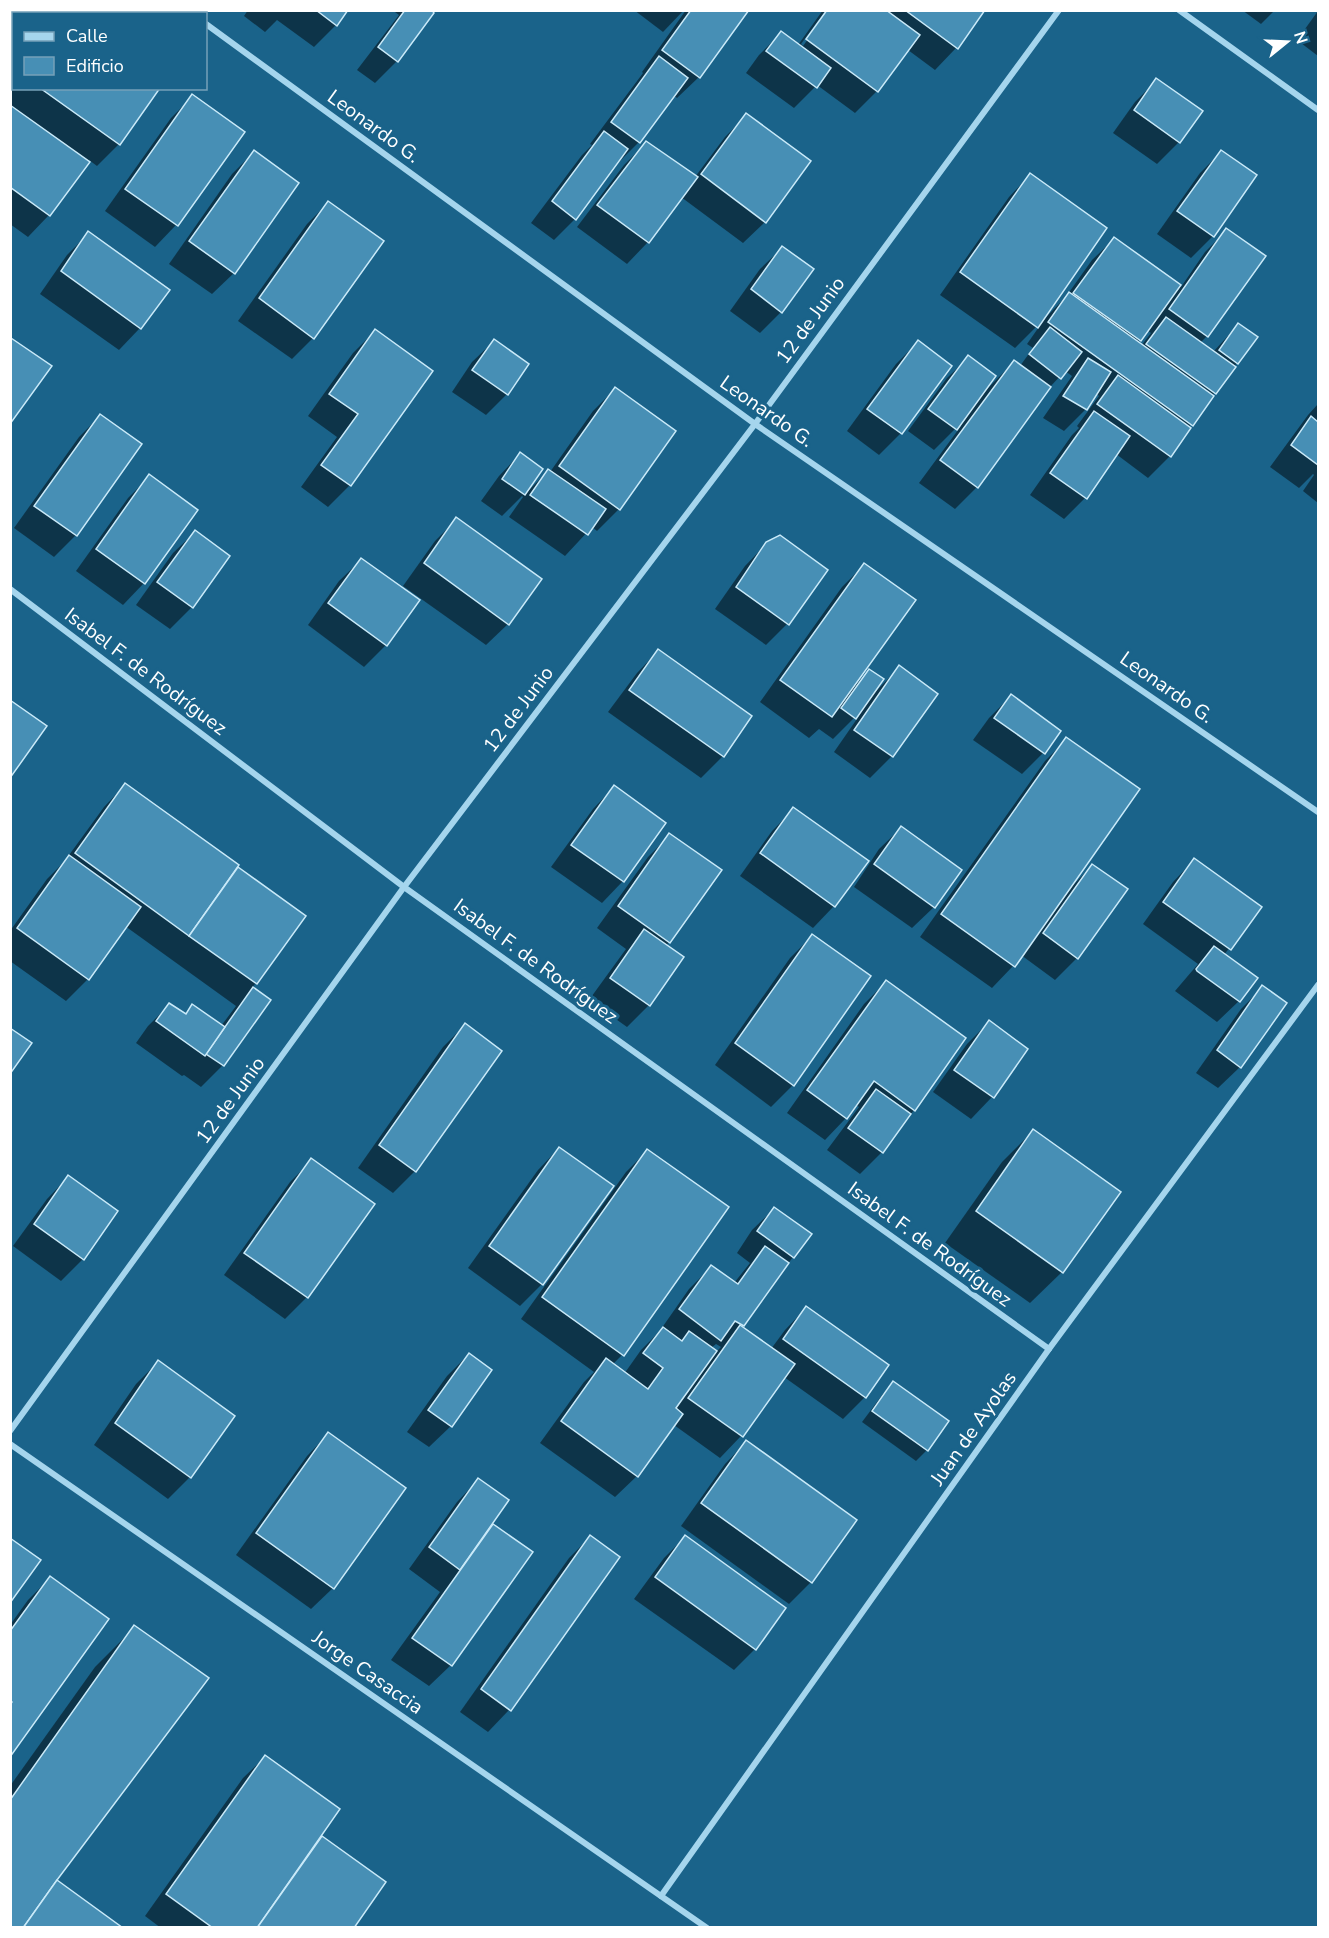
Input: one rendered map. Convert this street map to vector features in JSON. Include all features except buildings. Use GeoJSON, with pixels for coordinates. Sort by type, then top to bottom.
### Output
{"type":"FeatureCollection","features":[{"type":"Feature","properties":{"kind":"street","name":"12 de Junio"},"geometry":{"type":"LineString","coordinates":[[10,1431],[404,887],[755,423],[1059,10]]}},
{"type":"Feature","properties":{"kind":"street"},"geometry":{"type":"LineString","coordinates":[[1179,10],[1318,110]]}},
{"type":"Feature","properties":{"kind":"street","name":"Leonardo G."},"geometry":{"type":"LineString","coordinates":[[207,25],[755,423],[1318,812]]}},
{"type":"Feature","properties":{"kind":"street","name":"Isabel F. de Rodríguez"},"geometry":{"type":"LineString","coordinates":[[10,589],[404,887],[1049,1349]]}},
{"type":"Feature","properties":{"kind":"street","name":"Juan de Ayolas"},"geometry":{"type":"LineString","coordinates":[[662,1896],[1049,1349],[1318,985]]}},
{"type":"Feature","properties":{"kind":"street","name":"Jorge Casaccia"},"geometry":{"type":"LineString","coordinates":[[10,1444],[707,1928]]}}]}
